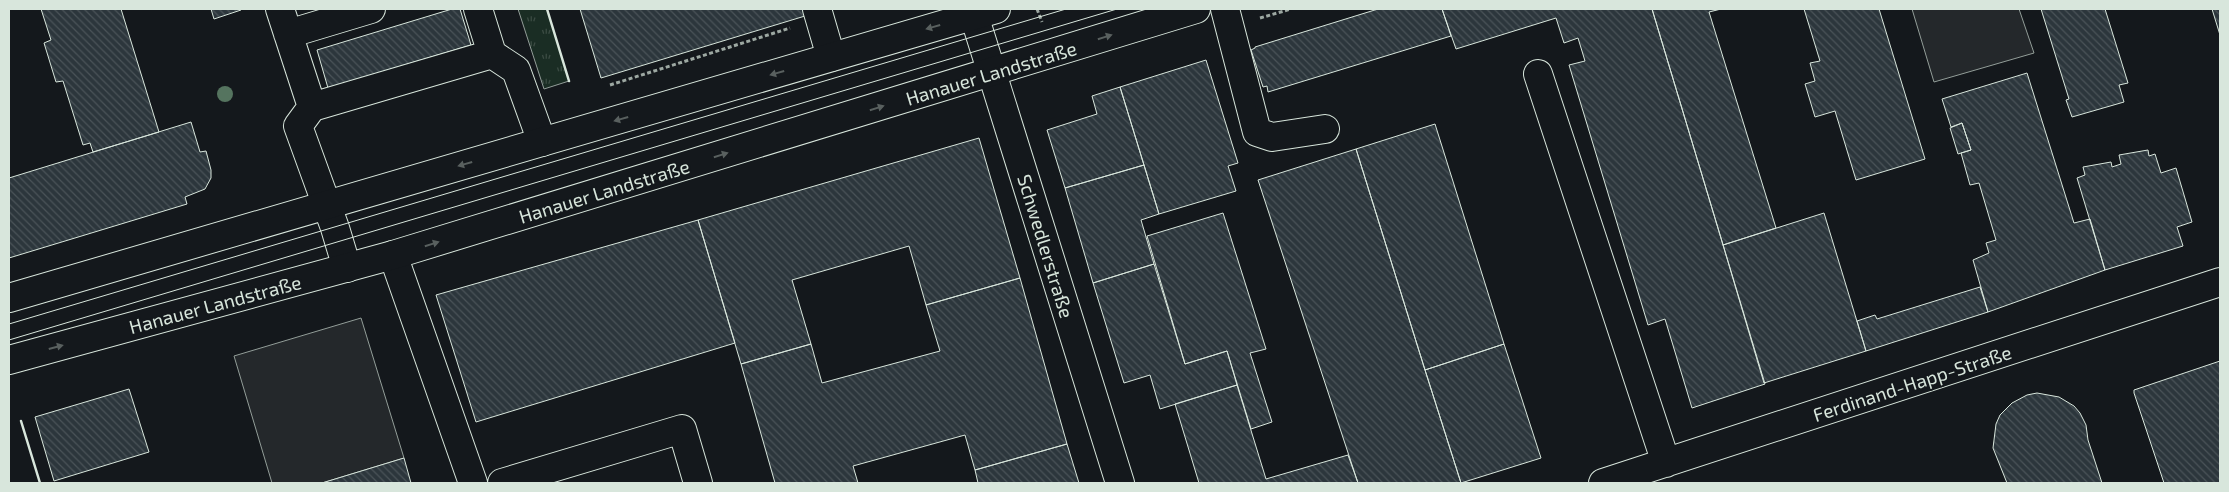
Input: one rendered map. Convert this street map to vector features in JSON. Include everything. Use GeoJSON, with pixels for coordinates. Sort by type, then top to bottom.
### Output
{"type":"FeatureCollection","features":[{"type":"Feature","properties":{"kind":"main road"},"geometry":{"type":"LineString","coordinates":[[312,107],[284,21],[372,9]]}},
{"type":"Feature","properties":{"kind":"main road"},"geometry":{"type":"LineString","coordinates":[[478,9],[492,54],[516,70],[542,142]]}},
{"type":"Feature","properties":{"kind":"main road"},"geometry":{"type":"LineString","coordinates":[[817,9],[831,57]]}},
{"type":"Feature","properties":{"kind":"main road","name":"Hanauer Landstraße"},"geometry":{"type":"LineString","coordinates":[[9,360],[393,255],[1196,9]]}},
{"type":"Feature","properties":{"kind":"main road"},"geometry":{"type":"LineString","coordinates":[[1225,9],[1256,132],[1272,137],[1325,128]]}},
{"type":"Feature","properties":{"kind":"main road"},"geometry":{"type":"LineString","coordinates":[[9,298],[831,57],[981,11]]}},
{"type":"Feature","properties":{"kind":"main road","name":"Schwedlerstraße"},"geometry":{"type":"LineString","coordinates":[[981,11],[992,73],[1120,483]]}},
{"type":"Feature","properties":{"kind":"main road"},"geometry":{"type":"LineString","coordinates":[[347,268],[335,228],[298,126],[312,107],[492,54]]}},
{"type":"Feature","properties":{"kind":"main road"},"geometry":{"type":"LineString","coordinates":[[1538,74],[1666,463]]}},
{"type":"Feature","properties":{"kind":"main road"},"geometry":{"type":"LineString","coordinates":[[393,255],[473,483]]}},
{"type":"Feature","properties":{"kind":"main road","name":"Ferdinand-Happ-Straße"},"geometry":{"type":"LineString","coordinates":[[1603,483],[2220,282]]}},
{"type":"Feature","properties":{"kind":"main road"},"geometry":{"type":"LineString","coordinates":[[502,483],[682,428],[698,483]]}},
{"type":"Feature","properties":{"kind":"green space"},"geometry":{"type":"Polygon","coordinates":[[[518,9],[547,9],[569,81],[544,89],[518,9]]]}},
{"type":"Feature","properties":{"kind":"shaded area"},"geometry":{"type":"Polygon","coordinates":[[[1912,9],[2019,9],[2034,53],[1934,82],[1912,9]]]}},
{"type":"Feature","properties":{"kind":"shaded area"},"geometry":{"type":"Polygon","coordinates":[[[361,318],[404,458],[322,483],[272,483],[234,356],[361,318]]]}},
{"type":"Feature","properties":{"kind":"building"},"geometry":{"type":"Polygon","coordinates":[[[41,9],[121,9],[159,132],[93,152],[90,143],[83,145],[63,81],[56,82],[44,43],[51,40],[41,9]]]}},
{"type":"Feature","properties":{"kind":"building"},"geometry":{"type":"Polygon","coordinates":[[[211,9],[241,9],[241,10],[214,19],[211,9]]]}},
{"type":"Feature","properties":{"kind":"building"},"geometry":{"type":"Polygon","coordinates":[[[452,9],[460,9],[471,45],[328,88],[317,50],[452,9]]]}},
{"type":"Feature","properties":{"kind":"building"},"geometry":{"type":"Polygon","coordinates":[[[580,9],[803,9],[805,16],[601,78],[580,9]]]}},
{"type":"Feature","properties":{"kind":"building"},"geometry":{"type":"Polygon","coordinates":[[[1378,9],[1442,9],[1451,36],[1268,92],[1267,86],[1263,87],[1251,50],[1255,47],[1378,9]]]}},
{"type":"Feature","properties":{"kind":"building"},"geometry":{"type":"Polygon","coordinates":[[[1442,9],[1652,9],[1765,384],[1692,408],[1665,319],[1648,325],[1569,65],[1585,61],[1578,38],[1564,43],[1556,18],[1456,49],[1442,9]]]}},
{"type":"Feature","properties":{"kind":"building"},"geometry":{"type":"Polygon","coordinates":[[[1652,9],[1721,9],[1709,12],[1776,228],[1723,245],[1652,9]]]}},
{"type":"Feature","properties":{"kind":"building"},"geometry":{"type":"Polygon","coordinates":[[[1804,9],[1879,9],[1925,159],[1856,180],[1835,111],[1815,117],[1805,84],[1815,81],[1810,63],[1820,61],[1804,9]]]}},
{"type":"Feature","properties":{"kind":"building"},"geometry":{"type":"Polygon","coordinates":[[[2041,9],[2105,9],[2128,83],[2119,85],[2124,102],[2072,117],[2066,100],[2069,99],[2041,9]]]}},
{"type":"Feature","properties":{"kind":"building"},"geometry":{"type":"Polygon","coordinates":[[[2212,9],[2220,9],[2220,35],[2212,9]]]}},
{"type":"Feature","properties":{"kind":"building"},"geometry":{"type":"Polygon","coordinates":[[[1206,60],[1238,163],[1228,166],[1236,191],[1159,214],[1120,87],[1206,60]]]}},
{"type":"Feature","properties":{"kind":"building"},"geometry":{"type":"Polygon","coordinates":[[[2027,73],[2074,223],[2090,219],[2105,270],[1988,312],[1973,260],[1989,253],[1986,243],[1996,240],[1979,183],[1970,185],[1961,153],[1971,150],[1962,123],[1951,127],[1942,99],[2027,73]]]}},
{"type":"Feature","properties":{"kind":"building"},"geometry":{"type":"Polygon","coordinates":[[[1120,87],[1144,165],[1065,188],[1047,130],[1097,114],[1092,96],[1120,87]]]}},
{"type":"Feature","properties":{"kind":"building"},"geometry":{"type":"Polygon","coordinates":[[[191,122],[200,152],[206,151],[211,178],[205,189],[185,197],[187,204],[9,258],[9,178],[191,122]]]}},
{"type":"Feature","properties":{"kind":"building"},"geometry":{"type":"Polygon","coordinates":[[[1962,123],[1971,150],[1958,154],[1950,128],[1962,123]]]}},
{"type":"Feature","properties":{"kind":"building"},"geometry":{"type":"Polygon","coordinates":[[[1435,124],[1504,344],[1425,370],[1356,149],[1435,124]]]}},
{"type":"Feature","properties":{"kind":"building"},"geometry":{"type":"Polygon","coordinates":[[[979,138],[1020,278],[926,305],[909,246],[792,280],[811,344],[741,364],[698,220],[979,138]]]}},
{"type":"Feature","properties":{"kind":"building"},"geometry":{"type":"Polygon","coordinates":[[[1356,149],[1461,483],[1358,483],[1258,180],[1356,149]]]}},
{"type":"Feature","properties":{"kind":"building"},"geometry":{"type":"Polygon","coordinates":[[[2148,150],[2149,156],[2155,154],[2161,173],[2176,168],[2192,222],[2177,227],[2183,246],[2105,270],[2077,178],[2085,175],[2083,167],[2111,162],[2112,167],[2121,164],[2119,155],[2148,150]]]}},
{"type":"Feature","properties":{"kind":"building"},"geometry":{"type":"Polygon","coordinates":[[[1144,165],[1159,214],[1141,220],[1154,264],[1093,283],[1065,188],[1144,165]]]}},
{"type":"Feature","properties":{"kind":"building"},"geometry":{"type":"Polygon","coordinates":[[[1223,213],[1266,349],[1250,353],[1272,422],[1251,429],[1227,351],[1185,364],[1147,236],[1223,213]]]}},
{"type":"Feature","properties":{"kind":"building"},"geometry":{"type":"Polygon","coordinates":[[[1824,213],[1866,351],[1764,383],[1723,245],[1824,213]]]}},
{"type":"Feature","properties":{"kind":"building"},"geometry":{"type":"Polygon","coordinates":[[[698,220],[735,343],[476,422],[436,295],[698,220]]]}},
{"type":"Feature","properties":{"kind":"building"},"geometry":{"type":"Polygon","coordinates":[[[1154,264],[1185,364],[1227,351],[1237,385],[1160,409],[1150,375],[1124,383],[1093,283],[1154,264]]]}},
{"type":"Feature","properties":{"kind":"building"},"geometry":{"type":"Polygon","coordinates":[[[1020,278],[1067,444],[975,470],[965,435],[853,466],[858,483],[775,483],[741,364],[811,344],[822,383],[940,351],[926,305],[1020,278]]]}},
{"type":"Feature","properties":{"kind":"building"},"geometry":{"type":"Polygon","coordinates":[[[1980,287],[1988,312],[1866,351],[1857,321],[1875,315],[1877,319],[1980,287]]]}},
{"type":"Feature","properties":{"kind":"building"},"geometry":{"type":"Polygon","coordinates":[[[1504,344],[1541,458],[1461,483],[1425,370],[1504,344]]]}},
{"type":"Feature","properties":{"kind":"building"},"geometry":{"type":"Polygon","coordinates":[[[2220,361],[2220,483],[2164,483],[2134,390],[2220,361]]]}},
{"type":"Feature","properties":{"kind":"building"},"geometry":{"type":"Polygon","coordinates":[[[1237,385],[1266,479],[1348,455],[1358,483],[1199,483],[1175,404],[1237,385]]]}},
{"type":"Feature","properties":{"kind":"building"},"geometry":{"type":"Polygon","coordinates":[[[129,389],[149,452],[54,481],[35,417],[129,389]]]}},
{"type":"Feature","properties":{"kind":"building"},"geometry":{"type":"Polygon","coordinates":[[[2037,393],[2059,397],[2074,406],[2080,413],[2086,425],[2088,440],[2102,483],[2007,483],[1993,448],[1996,424],[2000,415],[2012,403],[2027,395],[2037,393]]]}},
{"type":"Feature","properties":{"kind":"building"},"geometry":{"type":"Polygon","coordinates":[[[1067,444],[1079,483],[978,483],[975,470],[1067,444]]]}},
{"type":"Feature","properties":{"kind":"building"},"geometry":{"type":"Polygon","coordinates":[[[404,458],[411,483],[322,483],[404,458]]]}},
{"type":"Feature","properties":{"kind":"tram line"},"geometry":{"type":"LineString","coordinates":[[9,324],[1066,9]]}},
{"type":"Feature","properties":{"kind":"tram line"},"geometry":{"type":"LineString","coordinates":[[9,340],[1117,9]]}},
{"type":"Feature","properties":{"kind":"wall"},"geometry":{"type":"LineString","coordinates":[[547,9],[569,81]]}},
{"type":"Feature","properties":{"kind":"wall"},"geometry":{"type":"LineString","coordinates":[[21,421],[40,483]]}}]}
